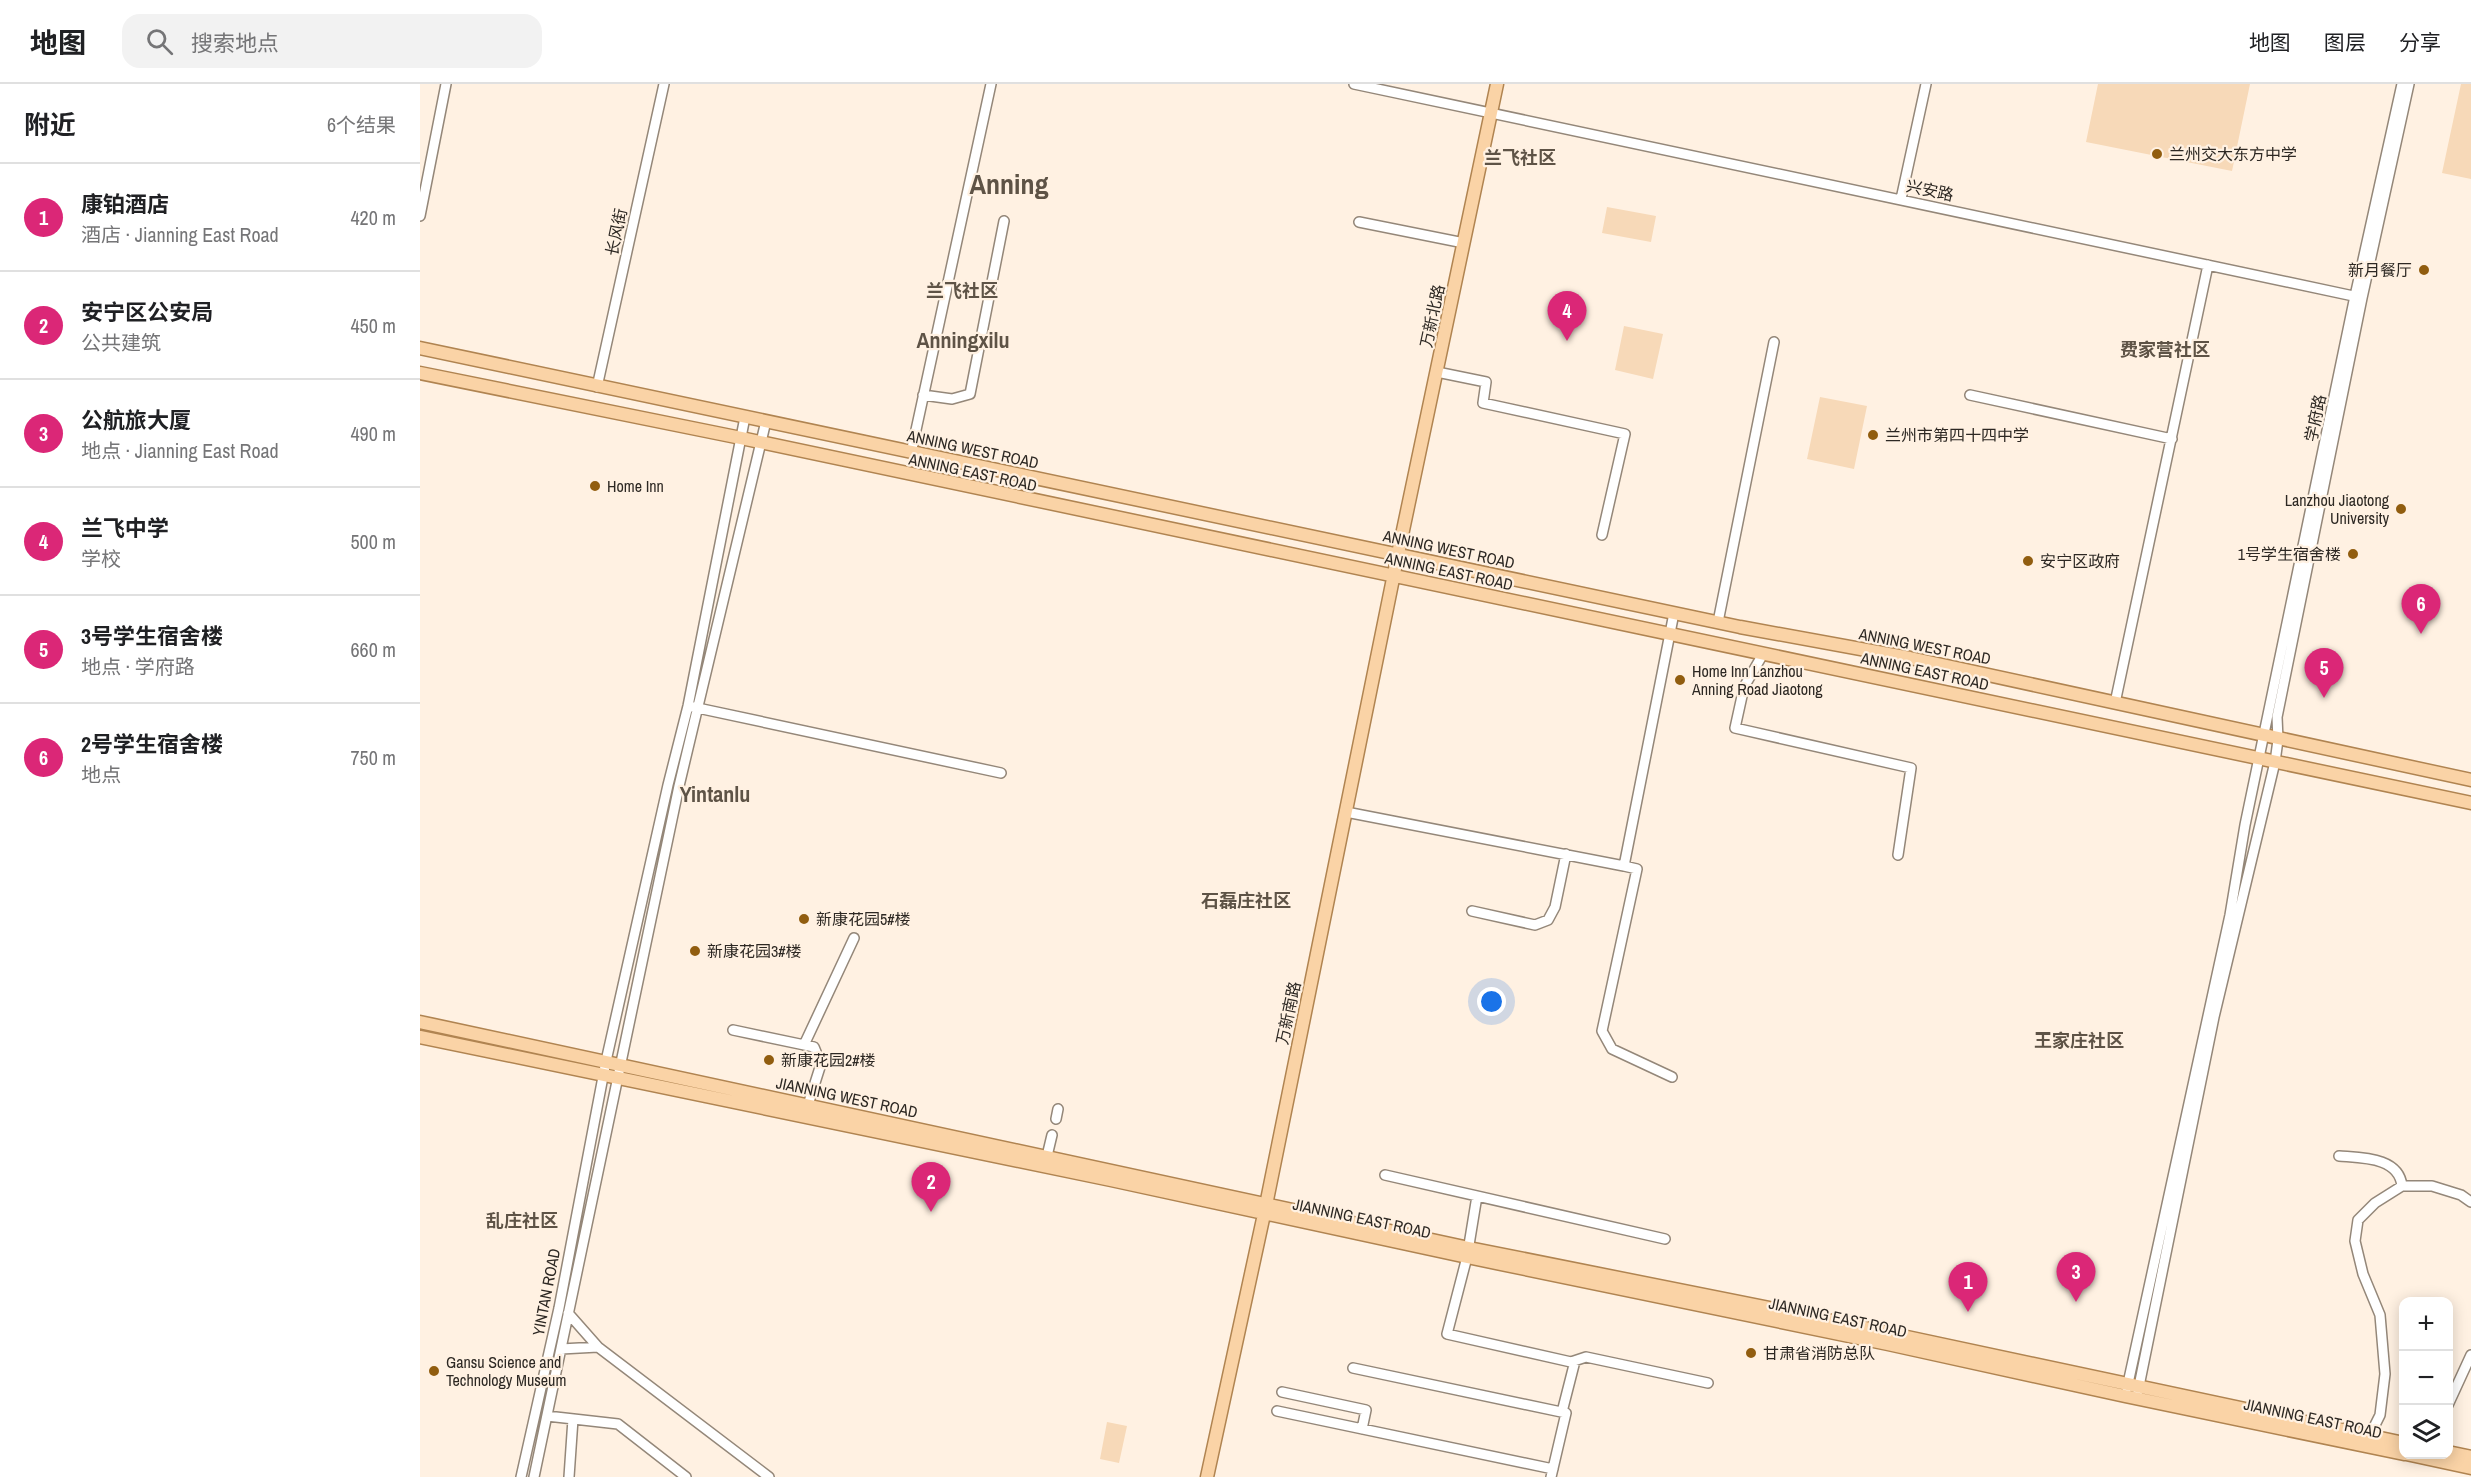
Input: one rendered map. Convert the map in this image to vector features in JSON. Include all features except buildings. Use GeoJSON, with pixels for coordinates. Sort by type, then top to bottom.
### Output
{"type":"FeatureCollection","features":[{"type":"Feature","properties":{"kind":"main road","name":"万新北路"},"geometry":{"type":"LineString","coordinates":[[1398,554],[1497,84]]}},
{"type":"Feature","properties":{"kind":"main road","name":"ANNING WEST ROAD"},"geometry":{"type":"LineString","coordinates":[[420,348],[1674,613],[1910,658],[2278,740],[2471,780]]}},
{"type":"Feature","properties":{"kind":"main road","name":"ANNING EAST ROAD"},"geometry":{"type":"LineString","coordinates":[[420,373],[741,438],[2471,803]]}},
{"type":"Feature","properties":{"kind":"main road"},"geometry":{"type":"LineString","coordinates":[[694,429],[704,420],[704,413],[700,408]]}},
{"type":"Feature","properties":{"kind":"main road"},"geometry":{"type":"LineString","coordinates":[[799,451],[798,438],[804,430]]}},
{"type":"Feature","properties":{"kind":"main road","name":"万新南路"},"geometry":{"type":"LineString","coordinates":[[1207,1477],[1265,1209],[1398,554]]}},
{"type":"Feature","properties":{"kind":"main road"},"geometry":{"type":"LineString","coordinates":[[2316,770],[2313,760],[2320,748]]}},
{"type":"Feature","properties":{"kind":"main road","name":"JIANNING WEST ROAD"},"geometry":{"type":"LineString","coordinates":[[420,1022],[1047,1156],[1265,1209]]}},
{"type":"Feature","properties":{"kind":"main road","name":"JIANNING WEST ROAD"},"geometry":{"type":"LineString","coordinates":[[420,1037],[1111,1180],[1265,1209]]}},
{"type":"Feature","properties":{"kind":"main road","name":"JIANNING EAST ROAD"},"geometry":{"type":"LineString","coordinates":[[1265,1209],[1888,1344],[2399,1442]]}},
{"type":"Feature","properties":{"kind":"main road","name":"JIANNING EAST ROAD"},"geometry":{"type":"LineString","coordinates":[[2132,1392],[2399,1453]]}},
{"type":"Feature","properties":{"kind":"main road"},"geometry":{"type":"LineString","coordinates":[[2453,1453],[2471,1457]]}},
{"type":"Feature","properties":{"kind":"main road","name":"JIANNING EAST ROAD"},"geometry":{"type":"LineString","coordinates":[[2437,1459],[2471,1468]]}},
{"type":"Feature","properties":{"kind":"street"},"geometry":{"type":"LineString","coordinates":[[420,216],[446,84]]}},
{"type":"Feature","properties":{"kind":"street","name":"长风街"},"geometry":{"type":"LineString","coordinates":[[597,387],[664,84]]}},
{"type":"Feature","properties":{"kind":"street"},"geometry":{"type":"LineString","coordinates":[[911,453],[991,84]]}},
{"type":"Feature","properties":{"kind":"street","name":"兴安路"},"geometry":{"type":"LineString","coordinates":[[1354,84],[2359,297]]}},
{"type":"Feature","properties":{"kind":"street"},"geometry":{"type":"LineString","coordinates":[[1901,199],[1926,84]]}},
{"type":"Feature","properties":{"kind":"street","name":"学府路"},"geometry":{"type":"LineString","coordinates":[[2132,1392],[2214,1017],[2276,762],[2277,717],[2402,84]]}},
{"type":"Feature","properties":{"kind":"street","name":"学府路"},"geometry":{"type":"LineString","coordinates":[[2132,1392],[2204,1026],[2230,915],[2259,759],[2359,297],[2409,84]]}},
{"type":"Feature","properties":{"kind":"street"},"geometry":{"type":"LineString","coordinates":[[923,395],[952,399],[970,394],[1004,221]]}},
{"type":"Feature","properties":{"kind":"street"},"geometry":{"type":"LineString","coordinates":[[1359,222],[1464,243]]}},
{"type":"Feature","properties":{"kind":"street"},"geometry":{"type":"LineString","coordinates":[[2115,703],[2208,265]]}},
{"type":"Feature","properties":{"kind":"street"},"geometry":{"type":"LineString","coordinates":[[1718,622],[1774,342]]}},
{"type":"Feature","properties":{"kind":"street"},"geometry":{"type":"LineString","coordinates":[[1437,372],[1486,382],[1483,403],[1625,434],[1602,535]]}},
{"type":"Feature","properties":{"kind":"street"},"geometry":{"type":"LineString","coordinates":[[1970,395],[2172,439]]}},
{"type":"Feature","properties":{"kind":"street"},"geometry":{"type":"LineString","coordinates":[[693,707],[745,417]]}},
{"type":"Feature","properties":{"kind":"street"},"geometry":{"type":"LineString","coordinates":[[693,707],[766,422]]}},
{"type":"Feature","properties":{"kind":"street"},"geometry":{"type":"LineString","coordinates":[[1624,866],[1674,613]]}},
{"type":"Feature","properties":{"kind":"street"},"geometry":{"type":"LineString","coordinates":[[1763,654],[1744,687],[1735,729],[1911,768],[1898,855]]}},
{"type":"Feature","properties":{"kind":"street"},"geometry":{"type":"LineString","coordinates":[[693,707],[1001,773]]}},
{"type":"Feature","properties":{"kind":"street","name":"YINTAN ROAD"},"geometry":{"type":"LineString","coordinates":[[520,1477],[559,1308],[606,1061],[668,785],[693,707]]}},
{"type":"Feature","properties":{"kind":"street","name":"YINTAN ROAD"},"geometry":{"type":"LineString","coordinates":[[534,1477],[679,786],[693,707]]}},
{"type":"Feature","properties":{"kind":"street"},"geometry":{"type":"LineString","coordinates":[[1346,812],[1637,869],[1602,1031],[1612,1049],[1622,1056],[1672,1077]]}},
{"type":"Feature","properties":{"kind":"street"},"geometry":{"type":"LineString","coordinates":[[1472,911],[1535,925],[1548,920],[1555,908],[1566,854]]}},
{"type":"Feature","properties":{"kind":"street"},"geometry":{"type":"LineString","coordinates":[[804,1045],[854,938]]}},
{"type":"Feature","properties":{"kind":"street"},"geometry":{"type":"LineString","coordinates":[[733,1030],[814,1047],[821,1064],[808,1105]]}},
{"type":"Feature","properties":{"kind":"street"},"geometry":{"type":"LineString","coordinates":[[1047,1156],[1052,1135]]}},
{"type":"Feature","properties":{"kind":"street"},"geometry":{"type":"LineString","coordinates":[[2339,1156],[2367,1158],[2392,1166],[2401,1175],[2402,1185]]}},
{"type":"Feature","properties":{"kind":"street"},"geometry":{"type":"LineString","coordinates":[[1385,1175],[1665,1239]]}},
{"type":"Feature","properties":{"kind":"street"},"geometry":{"type":"LineString","coordinates":[[2370,1435],[2380,1415],[2385,1374],[2379,1315],[2363,1274],[2355,1241],[2358,1220],[2375,1203],[2402,1185],[2432,1186],[2461,1195],[2471,1202]]}},
{"type":"Feature","properties":{"kind":"street"},"geometry":{"type":"LineString","coordinates":[[1477,1196],[1468,1253],[1447,1334],[1571,1362],[1586,1357],[1708,1383]]}},
{"type":"Feature","properties":{"kind":"street"},"geometry":{"type":"LineString","coordinates":[[568,1312],[598,1347],[769,1477]]}},
{"type":"Feature","properties":{"kind":"street"},"geometry":{"type":"LineString","coordinates":[[561,1349],[598,1347]]}},
{"type":"Feature","properties":{"kind":"street"},"geometry":{"type":"LineString","coordinates":[[2453,1394],[2471,1355]]}},
{"type":"Feature","properties":{"kind":"street"},"geometry":{"type":"LineString","coordinates":[[1562,1412],[1575,1361]]}},
{"type":"Feature","properties":{"kind":"street"},"geometry":{"type":"LineString","coordinates":[[1277,1411],[1552,1473],[1566,1413],[1353,1368]]}},
{"type":"Feature","properties":{"kind":"street"},"geometry":{"type":"LineString","coordinates":[[1282,1392],[1366,1410],[1362,1429]]}},
{"type":"Feature","properties":{"kind":"street"},"geometry":{"type":"LineString","coordinates":[[547,1416],[618,1424],[686,1477]]}},
{"type":"Feature","properties":{"kind":"street"},"geometry":{"type":"LineString","coordinates":[[569,1477],[573,1419]]}},
{"type":"Feature","properties":{"kind":"shaded area"},"geometry":{"type":"Polygon","coordinates":[[[2098,84],[2250,84],[2232,171],[2086,142],[2098,84]]]}},
{"type":"Feature","properties":{"kind":"shaded area"},"geometry":{"type":"Polygon","coordinates":[[[2461,84],[2471,84],[2471,179],[2442,173],[2461,84]]]}},
{"type":"Feature","properties":{"kind":"shaded area"},"geometry":{"type":"Polygon","coordinates":[[[1607,207],[1656,216],[1651,242],[1602,233],[1607,207]]]}},
{"type":"Feature","properties":{"kind":"shaded area"},"geometry":{"type":"Polygon","coordinates":[[[1624,326],[1663,334],[1653,379],[1615,370],[1624,326]]]}},
{"type":"Feature","properties":{"kind":"shaded area"},"geometry":{"type":"Polygon","coordinates":[[[1820,397],[1867,406],[1854,469],[1807,459],[1820,397]]]}},
{"type":"Feature","properties":{"kind":"shaded area"},"geometry":{"type":"Polygon","coordinates":[[[1107,1422],[1127,1426],[1119,1463],[1100,1459],[1107,1422]]]}},
{"type":"Feature","properties":{"kind":"place","name":"兰州交大东方中学"},"geometry":{"type":"Point","coordinates":[2157,154]}},
{"type":"Feature","properties":{"kind":"place","name":"新月餐厅"},"geometry":{"type":"Point","coordinates":[2424,270]}},
{"type":"Feature","properties":{"kind":"place","name":"兰飞中学"},"geometry":{"type":"Point","coordinates":[1567,341]}},
{"type":"Feature","properties":{"kind":"place","name":"兰州市第四十四中学"},"geometry":{"type":"Point","coordinates":[1873,435]}},
{"type":"Feature","properties":{"kind":"place","name":"Home Inn"},"geometry":{"type":"Point","coordinates":[595,486]}},
{"type":"Feature","properties":{"kind":"place","name":"Lanzhou Jiaotong University"},"geometry":{"type":"Point","coordinates":[2401,509]}},
{"type":"Feature","properties":{"kind":"place","name":"1号学生宿舍楼"},"geometry":{"type":"Point","coordinates":[2353,554]}},
{"type":"Feature","properties":{"kind":"place","name":"安宁区政府"},"geometry":{"type":"Point","coordinates":[2028,561]}},
{"type":"Feature","properties":{"kind":"place","name":"2号学生宿舍楼"},"geometry":{"type":"Point","coordinates":[2421,634]}},
{"type":"Feature","properties":{"kind":"place","name":"Home Inn Lanzhou Anning Road Jiaotong"},"geometry":{"type":"Point","coordinates":[1680,680]}},
{"type":"Feature","properties":{"kind":"place","name":"3号学生宿舍楼"},"geometry":{"type":"Point","coordinates":[2324,698]}},
{"type":"Feature","properties":{"kind":"place","name":"新康花园5#楼"},"geometry":{"type":"Point","coordinates":[804,919]}},
{"type":"Feature","properties":{"kind":"place","name":"新康花园3#楼"},"geometry":{"type":"Point","coordinates":[695,951]}},
{"type":"Feature","properties":{"kind":"place","name":"新康花园2#楼"},"geometry":{"type":"Point","coordinates":[769,1060]}},
{"type":"Feature","properties":{"kind":"place","name":"安宁区公安局"},"geometry":{"type":"Point","coordinates":[931,1212]}},
{"type":"Feature","properties":{"kind":"place","name":"公航旅大厦"},"geometry":{"type":"Point","coordinates":[2076,1302]}},
{"type":"Feature","properties":{"kind":"place","name":"康铂酒店"},"geometry":{"type":"Point","coordinates":[1968,1312]}},
{"type":"Feature","properties":{"kind":"place","name":"甘肃省消防总队"},"geometry":{"type":"Point","coordinates":[1751,1353]}},
{"type":"Feature","properties":{"kind":"place","name":"Gansu Science and Technology Museum"},"geometry":{"type":"Point","coordinates":[434,1371]}},
{"type":"Feature","properties":{"kind":"district","name":"兰飞社区"},"geometry":{"type":"Point","coordinates":[1520,158]}},
{"type":"Feature","properties":{"kind":"district","name":"Anning"},"geometry":{"type":"Point","coordinates":[1009,184]}},
{"type":"Feature","properties":{"kind":"district","name":"兰飞社区"},"geometry":{"type":"Point","coordinates":[962,291]}},
{"type":"Feature","properties":{"kind":"district","name":"Anningxilu"},"geometry":{"type":"Point","coordinates":[963,340]}},
{"type":"Feature","properties":{"kind":"district","name":"费家营社区"},"geometry":{"type":"Point","coordinates":[2165,350]}},
{"type":"Feature","properties":{"kind":"district","name":"Yintanlu"},"geometry":{"type":"Point","coordinates":[715,794]}},
{"type":"Feature","properties":{"kind":"district","name":"石磊庄社区"},"geometry":{"type":"Point","coordinates":[1246,901]}},
{"type":"Feature","properties":{"kind":"district","name":"王家庄社区"},"geometry":{"type":"Point","coordinates":[2079,1041]}},
{"type":"Feature","properties":{"kind":"district","name":"乱庄社区"},"geometry":{"type":"Point","coordinates":[522,1221]}}]}
